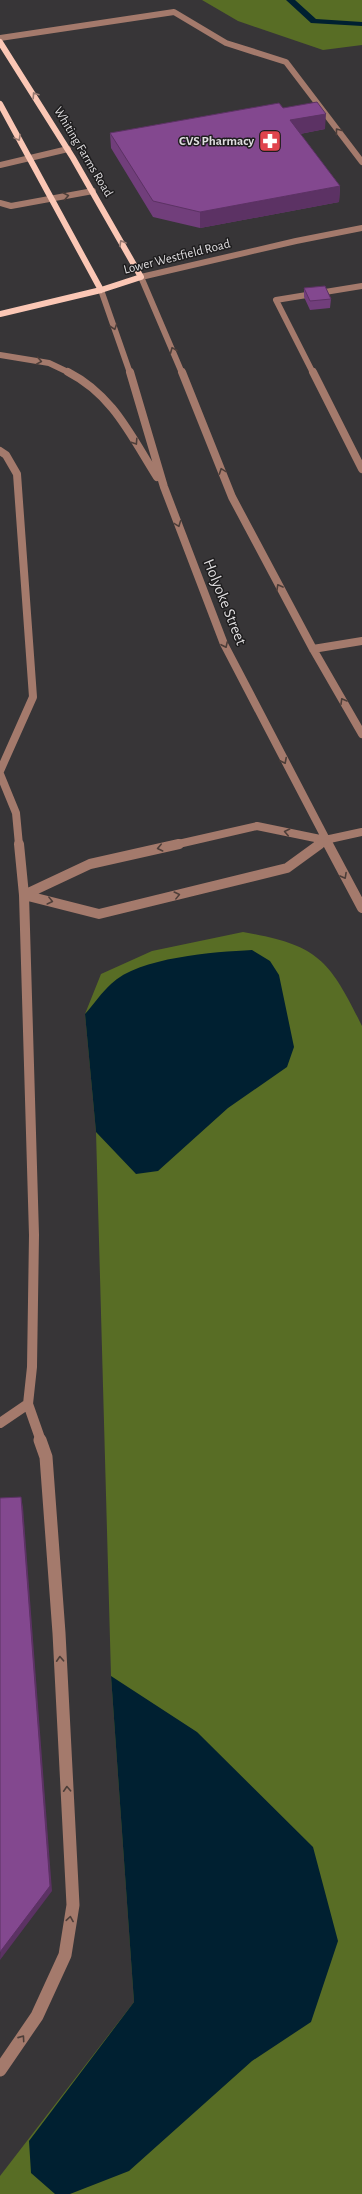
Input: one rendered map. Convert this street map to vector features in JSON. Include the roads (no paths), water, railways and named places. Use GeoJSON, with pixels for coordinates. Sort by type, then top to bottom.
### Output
{"type":"FeatureCollection","features":[{"type":"Feature","properties":{"kind":"main road","name":"Whiting Farms Road"},"geometry":{"type":"LineString","coordinates":[[0,42],[68,149],[141,277]]}},
{"type":"Feature","properties":{"kind":"main road"},"geometry":{"type":"LineString","coordinates":[[0,104],[101,290]]}},
{"type":"Feature","properties":{"kind":"main road","name":"Lower Westfield Road"},"geometry":{"type":"LineString","coordinates":[[0,314],[101,290],[141,277]]}},
{"type":"Feature","properties":{"kind":"street"},"geometry":{"type":"LineString","coordinates":[[0,38],[174,12],[226,43],[286,62],[362,162]]}},
{"type":"Feature","properties":{"kind":"street"},"geometry":{"type":"LineString","coordinates":[[0,165],[68,149]]}},
{"type":"Feature","properties":{"kind":"street"},"geometry":{"type":"LineString","coordinates":[[0,203],[11,206],[93,191]]}},
{"type":"Feature","properties":{"kind":"street","name":"Lower Westfield Road"},"geometry":{"type":"LineString","coordinates":[[141,277],[296,241],[362,228]]}},
{"type":"Feature","properties":{"kind":"street"},"geometry":{"type":"LineString","coordinates":[[141,277],[160,319],[232,497],[313,649],[362,734]]}},
{"type":"Feature","properties":{"kind":"street"},"geometry":{"type":"LineString","coordinates":[[362,286],[276,300],[362,469]]}},
{"type":"Feature","properties":{"kind":"street","name":"Holyoke Street"},"geometry":{"type":"LineString","coordinates":[[101,290],[131,375],[164,487],[224,644],[325,840],[362,908]]}},
{"type":"Feature","properties":{"kind":"street"},"geometry":{"type":"LineString","coordinates":[[0,355],[49,363],[83,380],[100,393],[115,411],[164,487]]}},
{"type":"Feature","properties":{"kind":"street"},"geometry":{"type":"LineString","coordinates":[[0,451],[6,455],[17,474],[32,697],[0,771]]}},
{"type":"Feature","properties":{"kind":"street"},"geometry":{"type":"LineString","coordinates":[[313,649],[362,641]]}},
{"type":"Feature","properties":{"kind":"street"},"geometry":{"type":"LineString","coordinates":[[0,774],[16,813],[24,895],[34,1235],[32,1366],[28,1404],[46,1457],[59,1632],[72,1905],[65,1955],[37,2016],[0,2070]]}},
{"type":"Feature","properties":{"kind":"street"},"geometry":{"type":"LineString","coordinates":[[24,895],[90,864],[257,826],[325,840],[362,832]]}},
{"type":"Feature","properties":{"kind":"street"},"geometry":{"type":"LineString","coordinates":[[24,895],[99,914],[287,868],[325,840]]}},
{"type":"Feature","properties":{"kind":"street"},"geometry":{"type":"LineString","coordinates":[[0,1423],[28,1404]]}},
{"type":"Feature","properties":{"kind":"water"},"geometry":{"type":"Polygon","coordinates":[[[252,950],[270,961],[279,975],[294,1047],[287,1067],[228,1108],[158,1171],[136,1174],[96,1132],[85,1014],[111,984],[124,975],[140,968],[158,962],[178,958],[218,952],[252,950]]]}},
{"type":"Feature","properties":{"kind":"water"},"geometry":{"type":"Polygon","coordinates":[[[111,1676],[197,1732],[313,1847],[338,1941],[311,2022],[252,2061],[129,2171],[70,2194],[55,2194],[31,2173],[29,2141],[134,2002],[111,1676]]]}},
{"type":"Feature","properties":{"kind":"waterway"},"geometry":{"type":"LineString","coordinates":[[290,0],[314,21],[362,24]]}},
{"type":"Feature","properties":{"kind":"place","name":"CVS Pharmacy"},"geometry":{"type":"Point","coordinates":[270,141]}}]}
